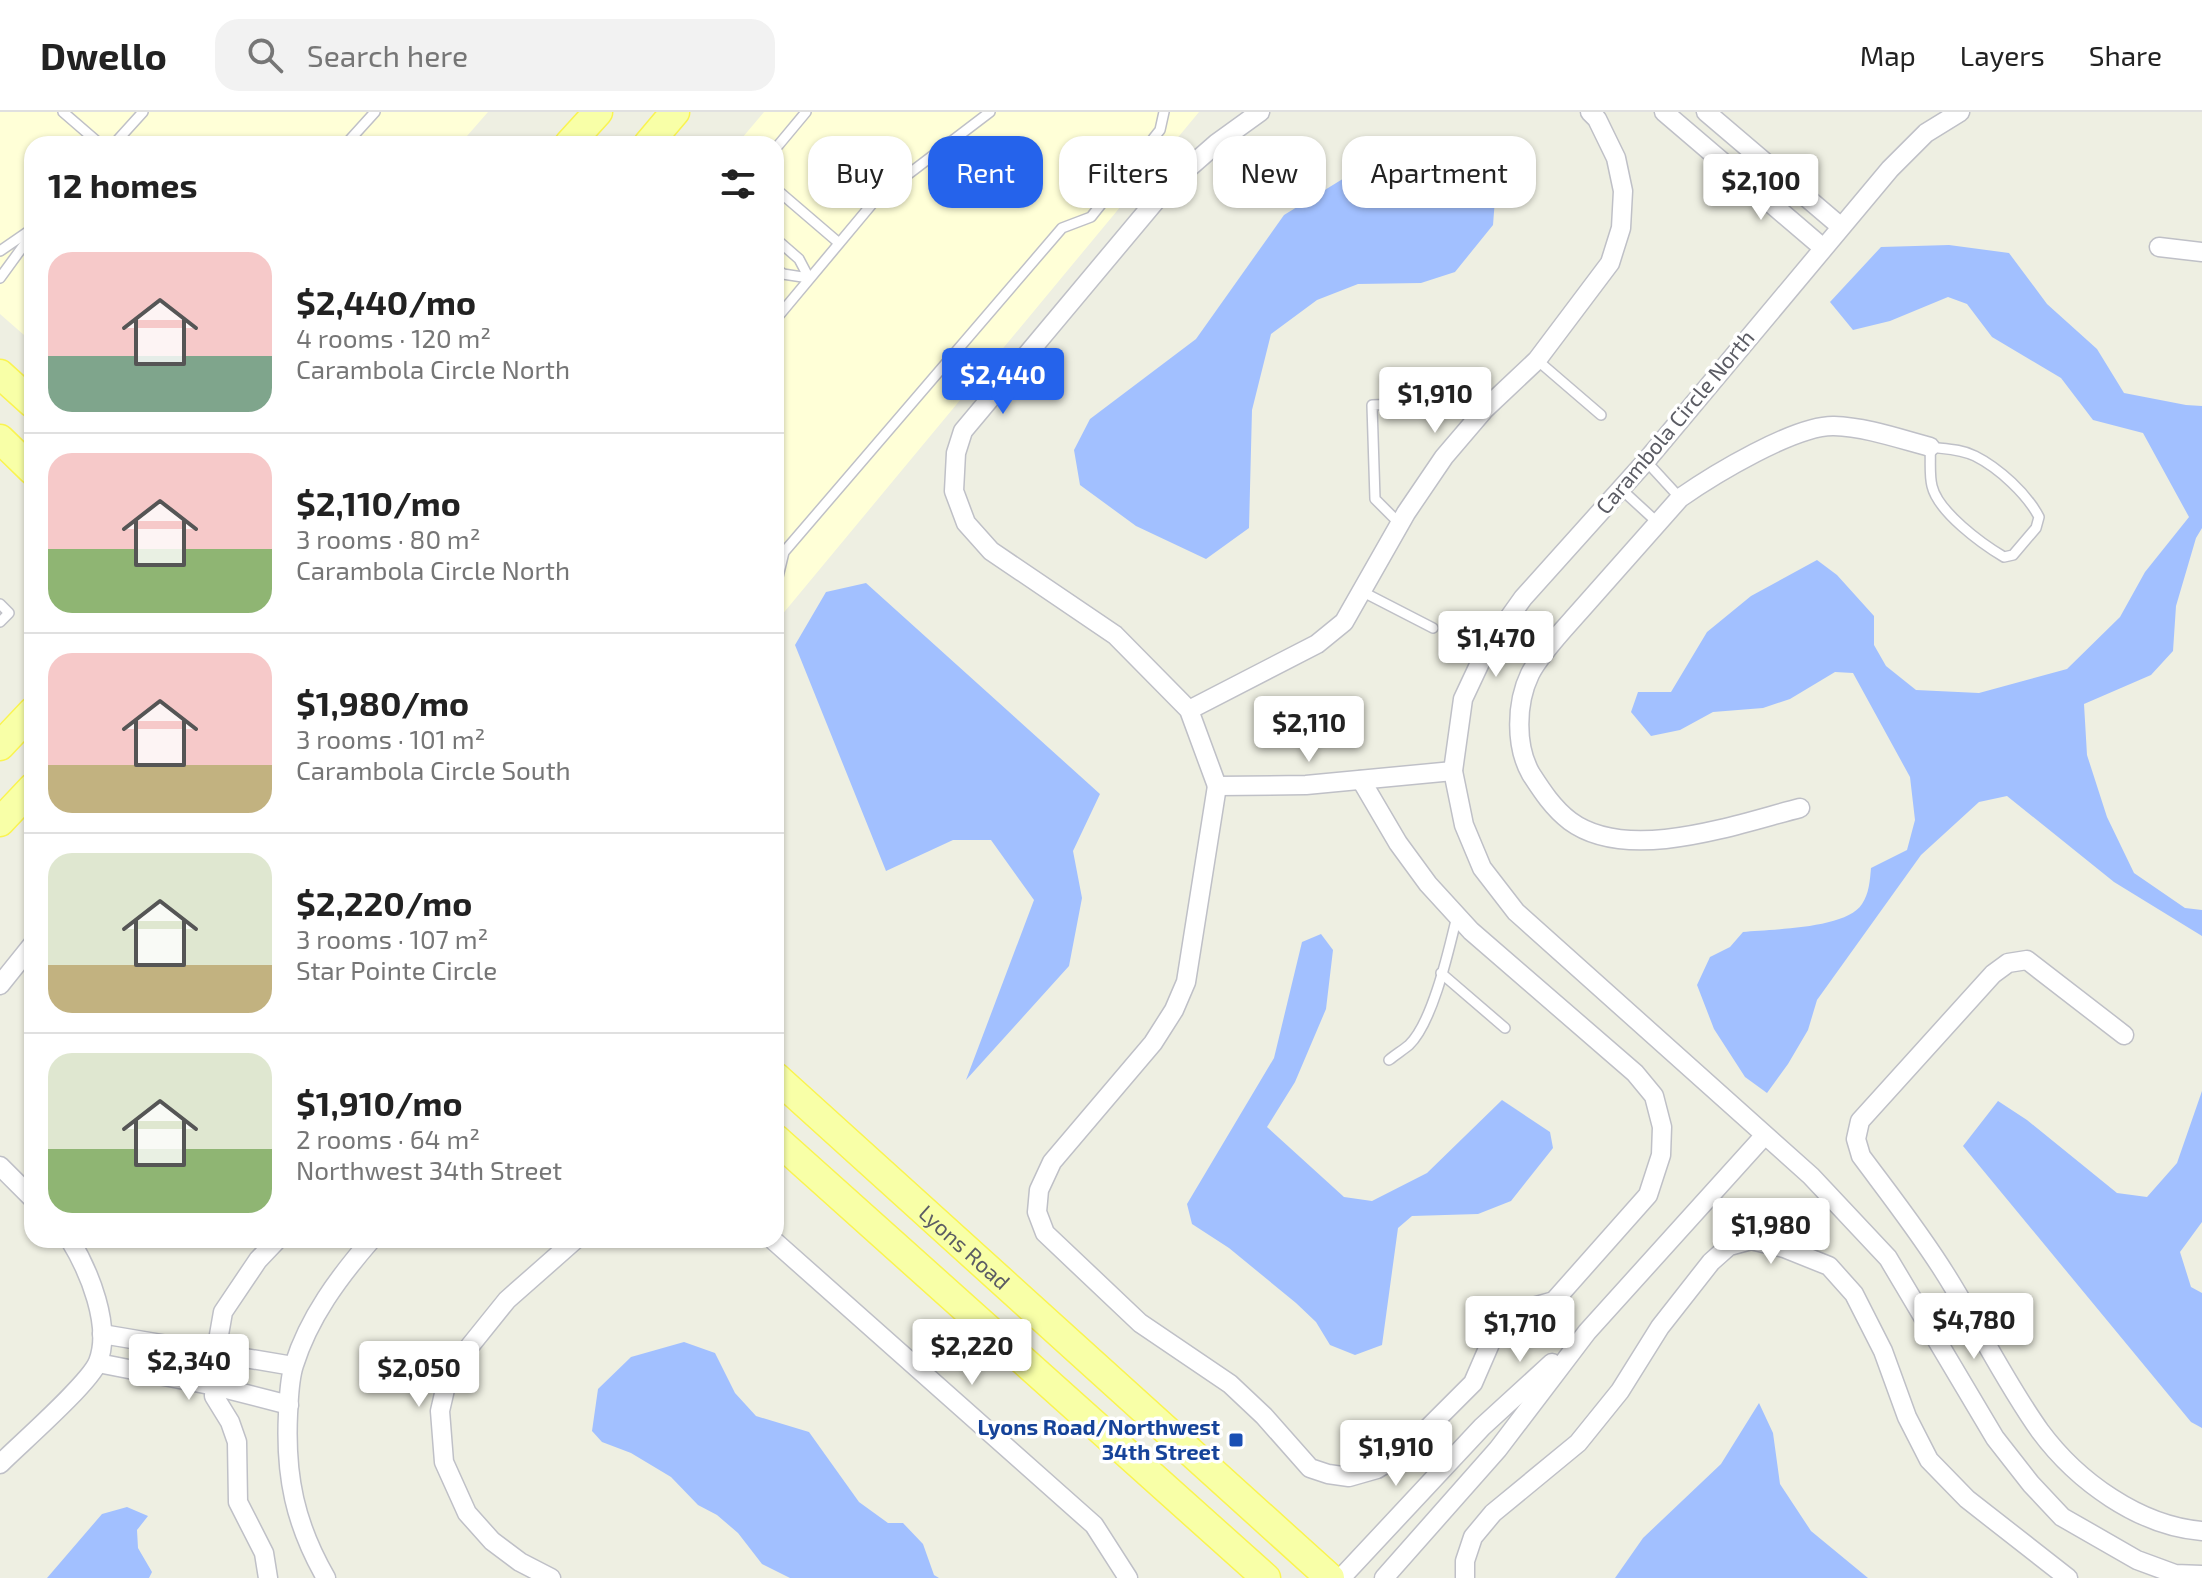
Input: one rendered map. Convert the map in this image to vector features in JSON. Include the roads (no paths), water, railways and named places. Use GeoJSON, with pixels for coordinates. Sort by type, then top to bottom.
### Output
{"type":"FeatureCollection","features":[{"type":"Feature","properties":{"kind":"main road"},"geometry":{"type":"LineString","coordinates":[[576,136],[598,112]]}},
{"type":"Feature","properties":{"kind":"main road"},"geometry":{"type":"LineString","coordinates":[[655,136],[675,112]]}},
{"type":"Feature","properties":{"kind":"main road"},"geometry":{"type":"LineString","coordinates":[[0,374],[24,396]]}},
{"type":"Feature","properties":{"kind":"main road"},"geometry":{"type":"LineString","coordinates":[[0,439],[24,462]]}},
{"type":"Feature","properties":{"kind":"main road"},"geometry":{"type":"LineString","coordinates":[[0,746],[24,720]]}},
{"type":"Feature","properties":{"kind":"main road"},"geometry":{"type":"LineString","coordinates":[[0,822],[24,796]]}},
{"type":"Feature","properties":{"kind":"main road","name":"Lyons Road"},"geometry":{"type":"LineString","coordinates":[[784,1084],[1330,1578]]}},
{"type":"Feature","properties":{"kind":"main road","name":"Lyons Road"},"geometry":{"type":"LineString","coordinates":[[784,1146],[1266,1578]]}},
{"type":"Feature","properties":{"kind":"street"},"geometry":{"type":"LineString","coordinates":[[1260,112],[1217,143],[1168,186],[963,431],[956,453],[954,491],[966,523],[991,551],[1115,635],[1189,710],[1217,786],[1186,982],[1174,1010],[1153,1043],[1052,1162],[1039,1190],[1037,1212],[1045,1233],[1140,1323],[1230,1384],[1264,1416],[1310,1468],[1349,1477],[1377,1469],[1404,1452],[1473,1383],[1496,1330],[1508,1314],[1554,1301],[1648,1195],[1661,1155],[1662,1127],[1654,1096],[1635,1073],[1471,931],[1428,884],[1398,843],[1361,780]]}},
{"type":"Feature","properties":{"kind":"street"},"geometry":{"type":"LineString","coordinates":[[1189,710],[1317,644],[1344,622],[1400,524],[1444,457],[1478,418],[1537,360],[1610,263],[1621,228],[1623,191],[1616,158],[1597,119],[1590,112]]}},
{"type":"Feature","properties":{"kind":"street"},"geometry":{"type":"LineString","coordinates":[[1664,112],[1822,247]]}},
{"type":"Feature","properties":{"kind":"street"},"geometry":{"type":"LineString","coordinates":[[1706,112],[1840,226]]}},
{"type":"Feature","properties":{"kind":"street","name":"Carambola Circle North"},"geometry":{"type":"LineString","coordinates":[[1960,112],[1926,133],[1890,169],[1646,461],[1523,598],[1486,650],[1463,699],[1453,771],[1464,825],[1482,868],[1516,912],[1811,1176],[1888,1258],[1995,1438],[2031,1484],[2062,1517],[2137,1560],[2175,1576],[2202,1575]]}},
{"type":"Feature","properties":{"kind":"street"},"geometry":{"type":"LineString","coordinates":[[2159,247],[2202,252]]}},
{"type":"Feature","properties":{"kind":"street"},"geometry":{"type":"LineString","coordinates":[[1800,808],[1694,835],[1661,840],[1626,839],[1597,833],[1571,822],[1546,797],[1529,770],[1520,741],[1521,706],[1530,673],[1680,498],[1702,482],[1811,429],[1834,426],[1873,432],[1930,447]]}},
{"type":"Feature","properties":{"kind":"street"},"geometry":{"type":"LineString","coordinates":[[1217,786],[1306,785],[1453,771]]}},
{"type":"Feature","properties":{"kind":"street"},"geometry":{"type":"LineString","coordinates":[[0,985],[24,955]]}},
{"type":"Feature","properties":{"kind":"street"},"geometry":{"type":"LineString","coordinates":[[2124,1035],[2027,960],[2008,963],[1993,974],[1860,1121],[1856,1139],[1861,1156],[1944,1272],[2041,1432],[2073,1467],[2110,1497],[2151,1519],[2202,1531]]}},
{"type":"Feature","properties":{"kind":"street"},"geometry":{"type":"LineString","coordinates":[[1384,1578],[1498,1449],[1587,1332],[1764,1136]]}},
{"type":"Feature","properties":{"kind":"street"},"geometry":{"type":"LineString","coordinates":[[0,1166],[24,1190]]}},
{"type":"Feature","properties":{"kind":"street"},"geometry":{"type":"LineString","coordinates":[[1465,1578],[1465,1561],[1473,1537],[1493,1513],[1578,1443],[1620,1391],[1660,1327],[1703,1271],[1729,1246],[1751,1240],[1784,1248],[1829,1266],[1854,1294],[1883,1351],[1907,1417],[1929,1460],[1967,1499],[2064,1577]]}},
{"type":"Feature","properties":{"kind":"street"},"geometry":{"type":"LineString","coordinates":[[0,1464],[98,1363],[102,1334],[95,1293],[75,1248]]}},
{"type":"Feature","properties":{"kind":"street"},"geometry":{"type":"LineString","coordinates":[[268,1578],[264,1553],[238,1502],[237,1442],[230,1422],[214,1396],[216,1352],[223,1312],[269,1248]]}},
{"type":"Feature","properties":{"kind":"street"},"geometry":{"type":"LineString","coordinates":[[326,1578],[310,1551],[292,1499],[286,1446],[293,1366],[334,1284],[364,1248]]}},
{"type":"Feature","properties":{"kind":"street"},"geometry":{"type":"LineString","coordinates":[[551,1578],[520,1562],[492,1541],[467,1513],[444,1462],[440,1411],[449,1372],[507,1300],[566,1248]]}},
{"type":"Feature","properties":{"kind":"street"},"geometry":{"type":"LineString","coordinates":[[782,1248],[1094,1525],[1128,1578]]}},
{"type":"Feature","properties":{"kind":"street"},"geometry":{"type":"LineString","coordinates":[[1341,1578],[1482,1427],[1587,1332]]}},
{"type":"Feature","properties":{"kind":"street"},"geometry":{"type":"LineString","coordinates":[[102,1334],[293,1366]]}},
{"type":"Feature","properties":{"kind":"street"},"geometry":{"type":"LineString","coordinates":[[98,1363],[215,1386],[289,1405]]}},
{"type":"Feature","properties":{"kind":"lane"},"geometry":{"type":"LineString","coordinates":[[63,112],[91,136]]}},
{"type":"Feature","properties":{"kind":"lane"},"geometry":{"type":"LineString","coordinates":[[121,136],[143,112]]}},
{"type":"Feature","properties":{"kind":"lane"},"geometry":{"type":"LineString","coordinates":[[353,136],[375,112]]}},
{"type":"Feature","properties":{"kind":"lane"},"geometry":{"type":"LineString","coordinates":[[784,138],[806,112]]}},
{"type":"Feature","properties":{"kind":"lane"},"geometry":{"type":"LineString","coordinates":[[784,309],[877,198],[990,112]]}},
{"type":"Feature","properties":{"kind":"lane"},"geometry":{"type":"LineString","coordinates":[[784,552],[1062,228],[1091,217],[1160,130],[1164,112]]}},
{"type":"Feature","properties":{"kind":"lane"},"geometry":{"type":"LineString","coordinates":[[784,196],[839,243]]}},
{"type":"Feature","properties":{"kind":"lane"},"geometry":{"type":"LineString","coordinates":[[0,251],[24,237]]}},
{"type":"Feature","properties":{"kind":"lane"},"geometry":{"type":"LineString","coordinates":[[0,278],[24,244]]}},
{"type":"Feature","properties":{"kind":"lane"},"geometry":{"type":"LineString","coordinates":[[784,246],[799,259],[809,278]]}},
{"type":"Feature","properties":{"kind":"lane"},"geometry":{"type":"LineString","coordinates":[[784,274],[809,278]]}},
{"type":"Feature","properties":{"kind":"lane"},"geometry":{"type":"LineString","coordinates":[[1537,360],[1601,415]]}},
{"type":"Feature","properties":{"kind":"lane"},"geometry":{"type":"LineString","coordinates":[[1400,524],[1375,499],[1372,405],[1458,402],[1478,418]]}},
{"type":"Feature","properties":{"kind":"lane"},"geometry":{"type":"LineString","coordinates":[[1930,447],[1958,450],[1975,456],[2031,502],[2039,517],[2036,528],[2013,555],[2004,557],[1991,549],[1941,506],[1932,486],[1930,447]]}},
{"type":"Feature","properties":{"kind":"lane"},"geometry":{"type":"LineString","coordinates":[[1646,461],[1680,498]]}},
{"type":"Feature","properties":{"kind":"lane"},"geometry":{"type":"LineString","coordinates":[[1621,489],[1658,523]]}},
{"type":"Feature","properties":{"kind":"lane"},"geometry":{"type":"LineString","coordinates":[[1363,592],[1433,628]]}},
{"type":"Feature","properties":{"kind":"lane"},"geometry":{"type":"LineString","coordinates":[[0,604],[9,613],[0,622]]}},
{"type":"Feature","properties":{"kind":"lane"},"geometry":{"type":"LineString","coordinates":[[1389,1060],[1411,1044],[1424,1023],[1457,916]]}},
{"type":"Feature","properties":{"kind":"lane"},"geometry":{"type":"LineString","coordinates":[[1441,973],[1505,1028]]}},
{"type":"Feature","properties":{"kind":"water"},"geometry":{"type":"Polygon","coordinates":[[[1342,179],[1342,208],[1494,208],[1493,225],[1455,272],[1421,283],[1358,284],[1317,300],[1271,334],[1252,410],[1249,528],[1206,559],[1136,526],[1080,485],[1074,450],[1090,419],[1196,339],[1284,215],[1295,208],[1326,208],[1326,189],[1342,179]]]}},
{"type":"Feature","properties":{"kind":"water"},"geometry":{"type":"Polygon","coordinates":[[[1949,245],[2009,253],[2047,304],[2097,349],[2124,393],[2202,406],[2202,528],[2196,538],[2176,606],[2173,651],[2151,675],[2084,704],[2087,755],[2107,817],[2134,873],[2185,908],[2202,910],[2202,936],[2114,882],[2007,796],[1979,802],[1921,855],[1817,1000],[1808,1030],[1767,1093],[1745,1077],[1714,1029],[1697,985],[1710,957],[1730,947],[1743,932],[1825,923],[1853,912],[1862,904],[1868,891],[1871,868],[1907,850],[1915,820],[1910,777],[1853,673],[1835,672],[1790,699],[1763,708],[1713,712],[1680,730],[1651,736],[1631,712],[1638,692],[1671,692],[1707,632],[1751,596],[1817,560],[1837,575],[1874,616],[1874,645],[1886,666],[1916,690],[1979,693],[2067,669],[2120,617],[2145,572],[2189,517],[2143,433],[2093,420],[2061,378],[1992,337],[1967,304],[1948,297],[1890,321],[1853,330],[1830,302],[1881,247],[1949,245]]]}},
{"type":"Feature","properties":{"kind":"water"},"geometry":{"type":"Polygon","coordinates":[[[866,583],[1100,794],[1073,851],[1082,898],[1069,966],[966,1080],[1034,900],[991,840],[953,840],[886,871],[795,645],[826,592],[866,583]]]}},
{"type":"Feature","properties":{"kind":"water"},"geometry":{"type":"Polygon","coordinates":[[[1321,934],[1333,950],[1326,1009],[1295,1082],[1267,1127],[1344,1197],[1372,1201],[1427,1173],[1502,1100],[1550,1132],[1553,1148],[1511,1201],[1478,1214],[1412,1216],[1398,1228],[1382,1345],[1355,1355],[1330,1345],[1316,1322],[1296,1303],[1229,1248],[1192,1224],[1187,1204],[1274,1058],[1302,942],[1321,934]]]}},
{"type":"Feature","properties":{"kind":"water"},"geometry":{"type":"Polygon","coordinates":[[[2202,1091],[2202,1222],[2180,1252],[2191,1287],[2202,1293],[2202,1428],[2191,1422],[1963,1146],[1998,1101],[2027,1120],[2117,1193],[2147,1197],[2177,1163],[2202,1091]]]}},
{"type":"Feature","properties":{"kind":"water"},"geometry":{"type":"Polygon","coordinates":[[[684,1342],[715,1353],[735,1393],[756,1416],[809,1432],[859,1502],[888,1523],[903,1523],[923,1544],[934,1575],[939,1578],[790,1578],[762,1564],[738,1533],[717,1515],[698,1505],[671,1477],[631,1453],[602,1442],[592,1431],[598,1389],[631,1357],[684,1342]]]}},
{"type":"Feature","properties":{"kind":"water"},"geometry":{"type":"Polygon","coordinates":[[[1759,1403],[1773,1433],[1780,1484],[1811,1531],[1868,1578],[1615,1578],[1643,1538],[1721,1464],[1759,1403]]]}},
{"type":"Feature","properties":{"kind":"water"},"geometry":{"type":"Polygon","coordinates":[[[127,1507],[148,1516],[137,1530],[138,1548],[152,1572],[149,1578],[47,1578],[102,1514],[127,1507]]]}},
{"type":"Feature","properties":{"kind":"place","name":"Lyons Road/Northwest 34th Street"},"geometry":{"type":"Point","coordinates":[1236,1440]}}]}
